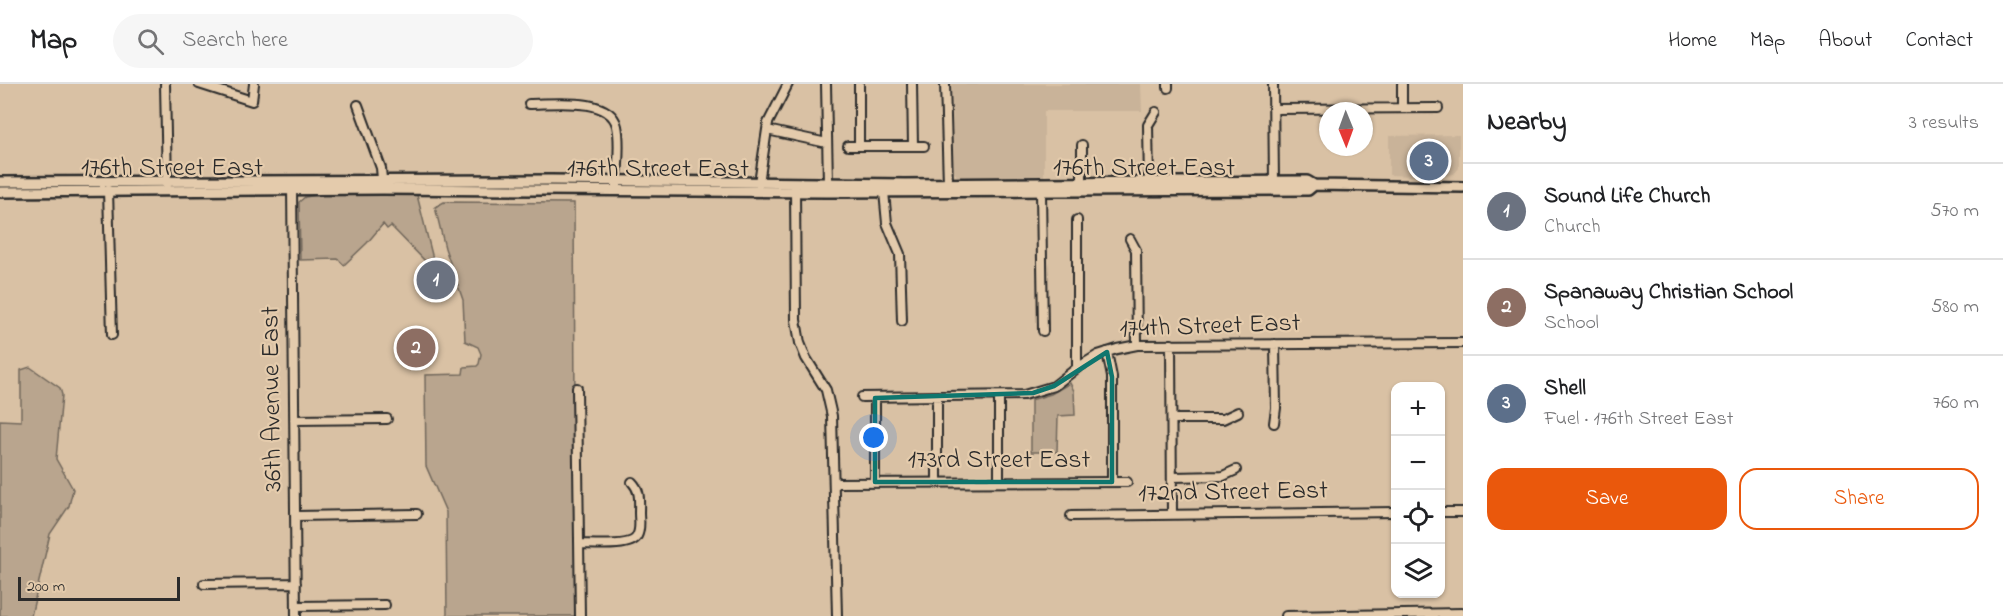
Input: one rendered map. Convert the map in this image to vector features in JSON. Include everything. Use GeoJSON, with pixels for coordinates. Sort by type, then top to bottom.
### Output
{"type":"FeatureCollection","features":[{"type":"Feature","properties":{"kind":"main road","name":"176th Street East"},"geometry":{"type":"LineString","coordinates":[[292,185],[382,179],[617,186],[759,183],[795,188],[828,183],[1306,181],[1314,185],[1463,187]]}},
{"type":"Feature","properties":{"kind":"main road","name":"176th Street East"},"geometry":{"type":"LineString","coordinates":[[0,182],[795,188],[884,192],[1308,190],[1314,185]]}},
{"type":"Feature","properties":{"kind":"main road"},"geometry":{"type":"LineString","coordinates":[[911,192],[917,188],[945,187],[948,183]]}},
{"type":"Feature","properties":{"kind":"main road"},"geometry":{"type":"LineString","coordinates":[[1114,190],[1118,186],[1155,187],[1153,183]]}},
{"type":"Feature","properties":{"kind":"main road","name":"176th Street East"},"geometry":{"type":"LineString","coordinates":[[0,192],[108,190],[167,185]]}},
{"type":"Feature","properties":{"kind":"street"},"geometry":{"type":"LineString","coordinates":[[165,84],[167,185]]}},
{"type":"Feature","properties":{"kind":"street"},"geometry":{"type":"LineString","coordinates":[[199,84],[252,101],[254,84]]}},
{"type":"Feature","properties":{"kind":"street"},"geometry":{"type":"LineString","coordinates":[[759,183],[767,129],[775,107],[788,84]]}},
{"type":"Feature","properties":{"kind":"street"},"geometry":{"type":"LineString","coordinates":[[826,84],[828,183]]}},
{"type":"Feature","properties":{"kind":"street"},"geometry":{"type":"LineString","coordinates":[[859,84],[860,146]]}},
{"type":"Feature","properties":{"kind":"street"},"geometry":{"type":"LineString","coordinates":[[912,84],[913,146]]}},
{"type":"Feature","properties":{"kind":"street"},"geometry":{"type":"LineString","coordinates":[[945,84],[948,183]]}},
{"type":"Feature","properties":{"kind":"street"},"geometry":{"type":"LineString","coordinates":[[1273,84],[1274,182]]}},
{"type":"Feature","properties":{"kind":"street"},"geometry":{"type":"LineString","coordinates":[[1402,84],[1402,108]]}},
{"type":"Feature","properties":{"kind":"street"},"geometry":{"type":"LineString","coordinates":[[529,104],[595,106],[607,111],[614,118],[617,131],[617,186]]}},
{"type":"Feature","properties":{"kind":"street"},"geometry":{"type":"LineString","coordinates":[[358,105],[381,168],[382,179]]}},
{"type":"Feature","properties":{"kind":"street"},"geometry":{"type":"LineString","coordinates":[[1373,109],[1438,108]]}},
{"type":"Feature","properties":{"kind":"street"},"geometry":{"type":"LineString","coordinates":[[1273,109],[1319,110]]}},
{"type":"Feature","properties":{"kind":"street"},"geometry":{"type":"LineString","coordinates":[[1153,183],[1148,125],[1156,112]]}},
{"type":"Feature","properties":{"kind":"street"},"geometry":{"type":"LineString","coordinates":[[767,129],[827,143]]}},
{"type":"Feature","properties":{"kind":"street"},"geometry":{"type":"LineString","coordinates":[[1082,145],[1082,183]]}},
{"type":"Feature","properties":{"kind":"street"},"geometry":{"type":"LineString","coordinates":[[848,146],[924,146]]}},
{"type":"Feature","properties":{"kind":"street","name":"36th Avenue East"},"geometry":{"type":"LineString","coordinates":[[292,185],[297,616]]}},
{"type":"Feature","properties":{"kind":"street"},"geometry":{"type":"LineString","coordinates":[[795,188],[798,335],[806,358],[820,379],[830,401],[833,429],[837,616]]}},
{"type":"Feature","properties":{"kind":"street"},"geometry":{"type":"LineString","coordinates":[[108,190],[112,335]]}},
{"type":"Feature","properties":{"kind":"street"},"geometry":{"type":"LineString","coordinates":[[1041,191],[1043,331]]}},
{"type":"Feature","properties":{"kind":"street"},"geometry":{"type":"LineString","coordinates":[[884,192],[887,223],[900,254],[902,321]]}},
{"type":"Feature","properties":{"kind":"street"},"geometry":{"type":"LineString","coordinates":[[1077,220],[1077,368]]}},
{"type":"Feature","properties":{"kind":"street"},"geometry":{"type":"LineString","coordinates":[[1130,239],[1136,250],[1137,345]]}},
{"type":"Feature","properties":{"kind":"street","name":"174th Street East"},"geometry":{"type":"LineString","coordinates":[[862,397],[1024,395],[1043,390],[1063,380],[1077,368],[1107,352],[1137,345],[1463,343]]}},
{"type":"Feature","properties":{"kind":"street"},"geometry":{"type":"LineString","coordinates":[[1171,344],[1172,514]]}},
{"type":"Feature","properties":{"kind":"street"},"geometry":{"type":"LineString","coordinates":[[1274,423],[1276,408],[1275,344]]}},
{"type":"Feature","properties":{"kind":"street"},"geometry":{"type":"LineString","coordinates":[[1107,352],[1112,377],[1112,482]]}},
{"type":"Feature","properties":{"kind":"street"},"geometry":{"type":"LineString","coordinates":[[578,388],[580,616]]}},
{"type":"Feature","properties":{"kind":"street"},"geometry":{"type":"LineString","coordinates":[[999,396],[999,482]]}},
{"type":"Feature","properties":{"kind":"street"},"geometry":{"type":"LineString","coordinates":[[937,397],[937,482]]}},
{"type":"Feature","properties":{"kind":"street"},"geometry":{"type":"LineString","coordinates":[[875,398],[875,482]]}},
{"type":"Feature","properties":{"kind":"street"},"geometry":{"type":"LineString","coordinates":[[1172,419],[1223,419],[1238,412]]}},
{"type":"Feature","properties":{"kind":"street"},"geometry":{"type":"LineString","coordinates":[[294,420],[387,419]]}},
{"type":"Feature","properties":{"kind":"street"},"geometry":{"type":"LineString","coordinates":[[1172,477],[1222,476],[1236,470]]}},
{"type":"Feature","properties":{"kind":"street"},"geometry":{"type":"LineString","coordinates":[[579,544],[625,543],[637,538],[639,496],[637,487],[632,482]]}},
{"type":"Feature","properties":{"kind":"street","name":"173rd Street East"},"geometry":{"type":"LineString","coordinates":[[835,483],[1127,482]]}},
{"type":"Feature","properties":{"kind":"street","name":"172nd Street East"},"geometry":{"type":"LineString","coordinates":[[1071,516],[1391,512]]}},
{"type":"Feature","properties":{"kind":"street"},"geometry":{"type":"LineString","coordinates":[[1445,512],[1463,512]]}},
{"type":"Feature","properties":{"kind":"street"},"geometry":{"type":"LineString","coordinates":[[296,516],[417,514]]}},
{"type":"Feature","properties":{"kind":"street"},"geometry":{"type":"LineString","coordinates":[[204,584],[296,583]]}},
{"type":"Feature","properties":{"kind":"street"},"geometry":{"type":"LineString","coordinates":[[296,606],[385,605]]}},
{"type":"Feature","properties":{"kind":"street"},"geometry":{"type":"LineString","coordinates":[[1286,616],[1463,613]]}},
{"type":"Feature","properties":{"kind":"highlighted area"},"geometry":{"type":"Polygon","coordinates":[[[1107,352],[1112,377],[1112,482],[875,482],[875,398],[1033,393],[1054,386],[1107,352]]]}},
{"type":"Feature","properties":{"kind":"shaded area"},"geometry":{"type":"Polygon","coordinates":[[[952,84],[1141,84],[1142,111],[1044,111],[1044,176],[959,178],[953,171],[952,84]]]}},
{"type":"Feature","properties":{"kind":"shaded area"},"geometry":{"type":"Polygon","coordinates":[[[1459,135],[1459,168],[1454,174],[1440,177],[1389,175],[1389,136],[1459,135]]]}},
{"type":"Feature","properties":{"kind":"shaded area"},"geometry":{"type":"Polygon","coordinates":[[[417,195],[436,271],[431,272],[424,266],[426,262],[391,226],[387,229],[383,224],[344,265],[338,259],[300,260],[299,202],[305,197],[417,195]]]}},
{"type":"Feature","properties":{"kind":"shaded area"},"geometry":{"type":"Polygon","coordinates":[[[444,202],[574,203],[576,616],[447,616],[446,512],[426,466],[425,375],[463,374],[464,367],[479,364],[481,354],[478,347],[465,341],[463,300],[445,248],[435,207],[444,202]]]}},
{"type":"Feature","properties":{"kind":"shaded area"},"geometry":{"type":"Polygon","coordinates":[[[30,367],[60,388],[62,395],[56,459],[73,489],[69,506],[50,534],[31,616],[0,616],[0,420],[21,421],[21,370],[30,367]]]}},
{"type":"Feature","properties":{"kind":"shaded area"},"geometry":{"type":"Polygon","coordinates":[[[1070,383],[1074,391],[1075,415],[1058,416],[1057,452],[1031,452],[1031,400],[1051,394],[1070,383]]]}},
{"type":"Feature","properties":{"kind":"place","name":"Shell"},"geometry":{"type":"Point","coordinates":[1429,161]}},
{"type":"Feature","properties":{"kind":"place","name":"Sound Life Church"},"geometry":{"type":"Point","coordinates":[436,280]}},
{"type":"Feature","properties":{"kind":"place","name":"Spanaway Christian School"},"geometry":{"type":"Point","coordinates":[416,348]}}]}
